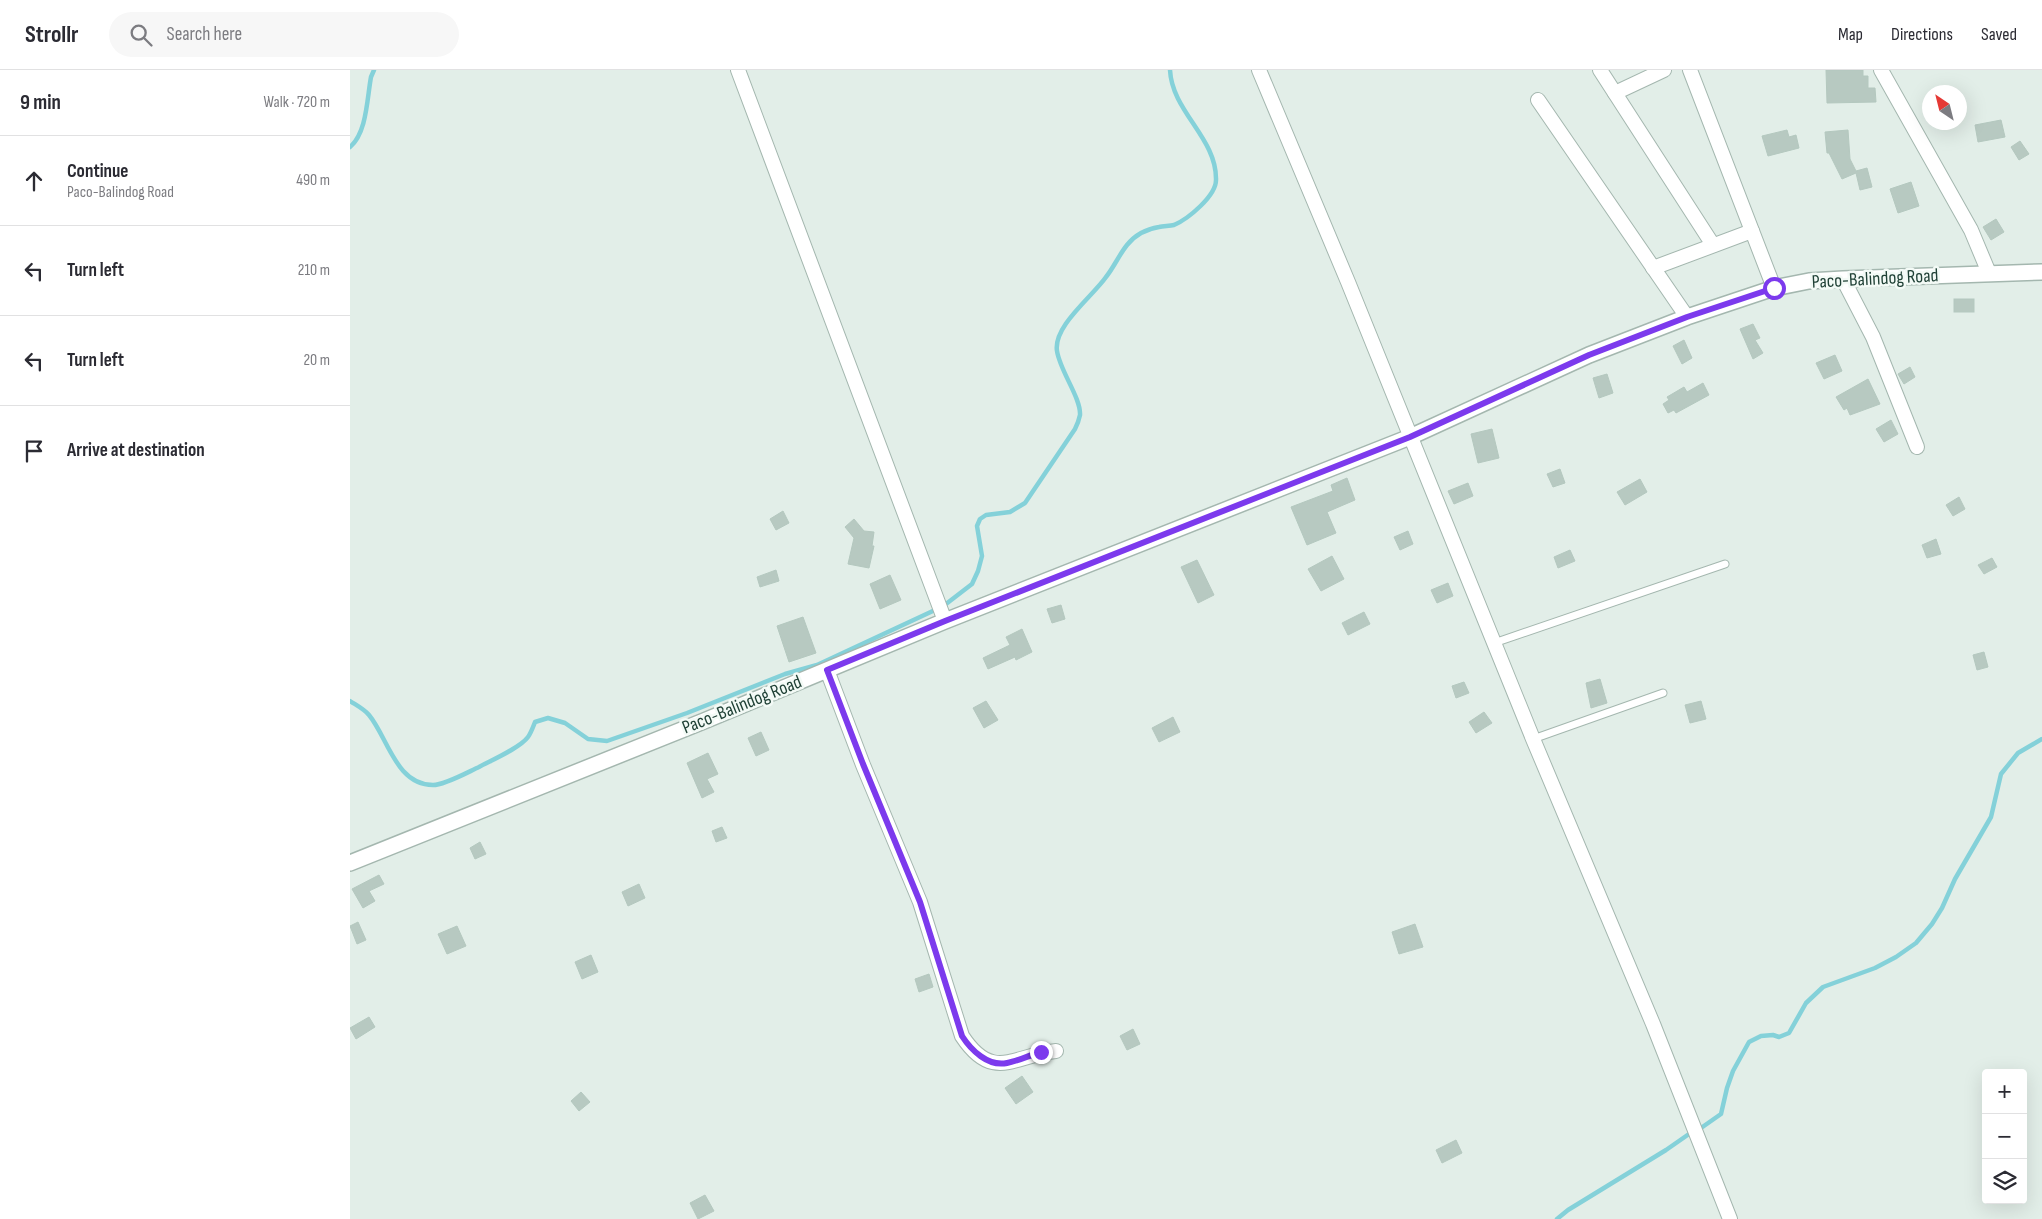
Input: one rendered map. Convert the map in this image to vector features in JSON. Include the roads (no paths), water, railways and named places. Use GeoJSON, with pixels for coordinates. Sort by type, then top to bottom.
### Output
{"type":"FeatureCollection","features":[{"type":"Feature","properties":{"kind":"street"},"geometry":{"type":"LineString","coordinates":[[738,70],[945,621]]}},
{"type":"Feature","properties":{"kind":"street"},"geometry":{"type":"LineString","coordinates":[[1259,70],[1352,291],[1533,739],[1653,1024],[1730,1219]]}},
{"type":"Feature","properties":{"kind":"street"},"geometry":{"type":"LineString","coordinates":[[1600,70],[1713,246]]}},
{"type":"Feature","properties":{"kind":"street"},"geometry":{"type":"LineString","coordinates":[[1614,93],[1664,70]]}},
{"type":"Feature","properties":{"kind":"street"},"geometry":{"type":"LineString","coordinates":[[1690,70],[1774,288]]}},
{"type":"Feature","properties":{"kind":"street"},"geometry":{"type":"LineString","coordinates":[[1880,70],[1971,230],[1989,273]]}},
{"type":"Feature","properties":{"kind":"street"},"geometry":{"type":"LineString","coordinates":[[1538,100],[1687,317]]}},
{"type":"Feature","properties":{"kind":"street"},"geometry":{"type":"LineString","coordinates":[[1653,268],[1752,231]]}},
{"type":"Feature","properties":{"kind":"street","name":"Paco-Balindog Road"},"geometry":{"type":"LineString","coordinates":[[350,863],[945,621],[1410,437],[1589,355],[1687,317],[1774,288],[1810,281],[1843,278],[2042,272]]}},
{"type":"Feature","properties":{"kind":"street"},"geometry":{"type":"LineString","coordinates":[[1843,278],[1873,337],[1917,448]]}},
{"type":"Feature","properties":{"kind":"street"},"geometry":{"type":"LineString","coordinates":[[827,670],[863,764],[920,902],[962,1036],[970,1048],[983,1058],[998,1064],[1041,1052],[1056,1051]]}},
{"type":"Feature","properties":{"kind":"lane"},"geometry":{"type":"LineString","coordinates":[[1494,643],[1725,564]]}},
{"type":"Feature","properties":{"kind":"lane"},"geometry":{"type":"LineString","coordinates":[[1533,739],[1663,693]]}},
{"type":"Feature","properties":{"kind":"waterway"},"geometry":{"type":"LineString","coordinates":[[350,147],[356,141],[363,124],[371,77],[374,70]]}},
{"type":"Feature","properties":{"kind":"waterway"},"geometry":{"type":"LineString","coordinates":[[946,604],[972,584],[978,571],[982,556],[977,526],[980,519],[986,515],[1010,512],[1025,503],[1075,429],[1080,415],[1079,408],[1057,351],[1057,341],[1067,322],[1100,285],[1130,241],[1150,229],[1174,225],[1180,222],[1206,200],[1215,186],[1214,165],[1210,151],[1178,99],[1170,70]]}},
{"type":"Feature","properties":{"kind":"waterway"},"geometry":{"type":"LineString","coordinates":[[350,701],[369,715],[394,759],[402,769],[420,783],[433,785],[450,781],[512,749],[528,737],[535,722],[548,718],[565,723],[588,739],[607,741],[687,713],[785,674],[817,665],[935,610]]}},
{"type":"Feature","properties":{"kind":"waterway"},"geometry":{"type":"LineString","coordinates":[[1701,1128],[1721,1114],[1733,1071],[1749,1042],[1761,1036],[1773,1035],[1779,1037],[1789,1033],[1806,1003],[1823,987],[1875,968],[1896,957],[1916,943],[1932,924],[1942,908],[1955,879],[1991,817],[2001,774],[2018,753],[2042,739]]}},
{"type":"Feature","properties":{"kind":"waterway"},"geometry":{"type":"LineString","coordinates":[[1557,1219],[1568,1210],[1689,1134]]}}]}
